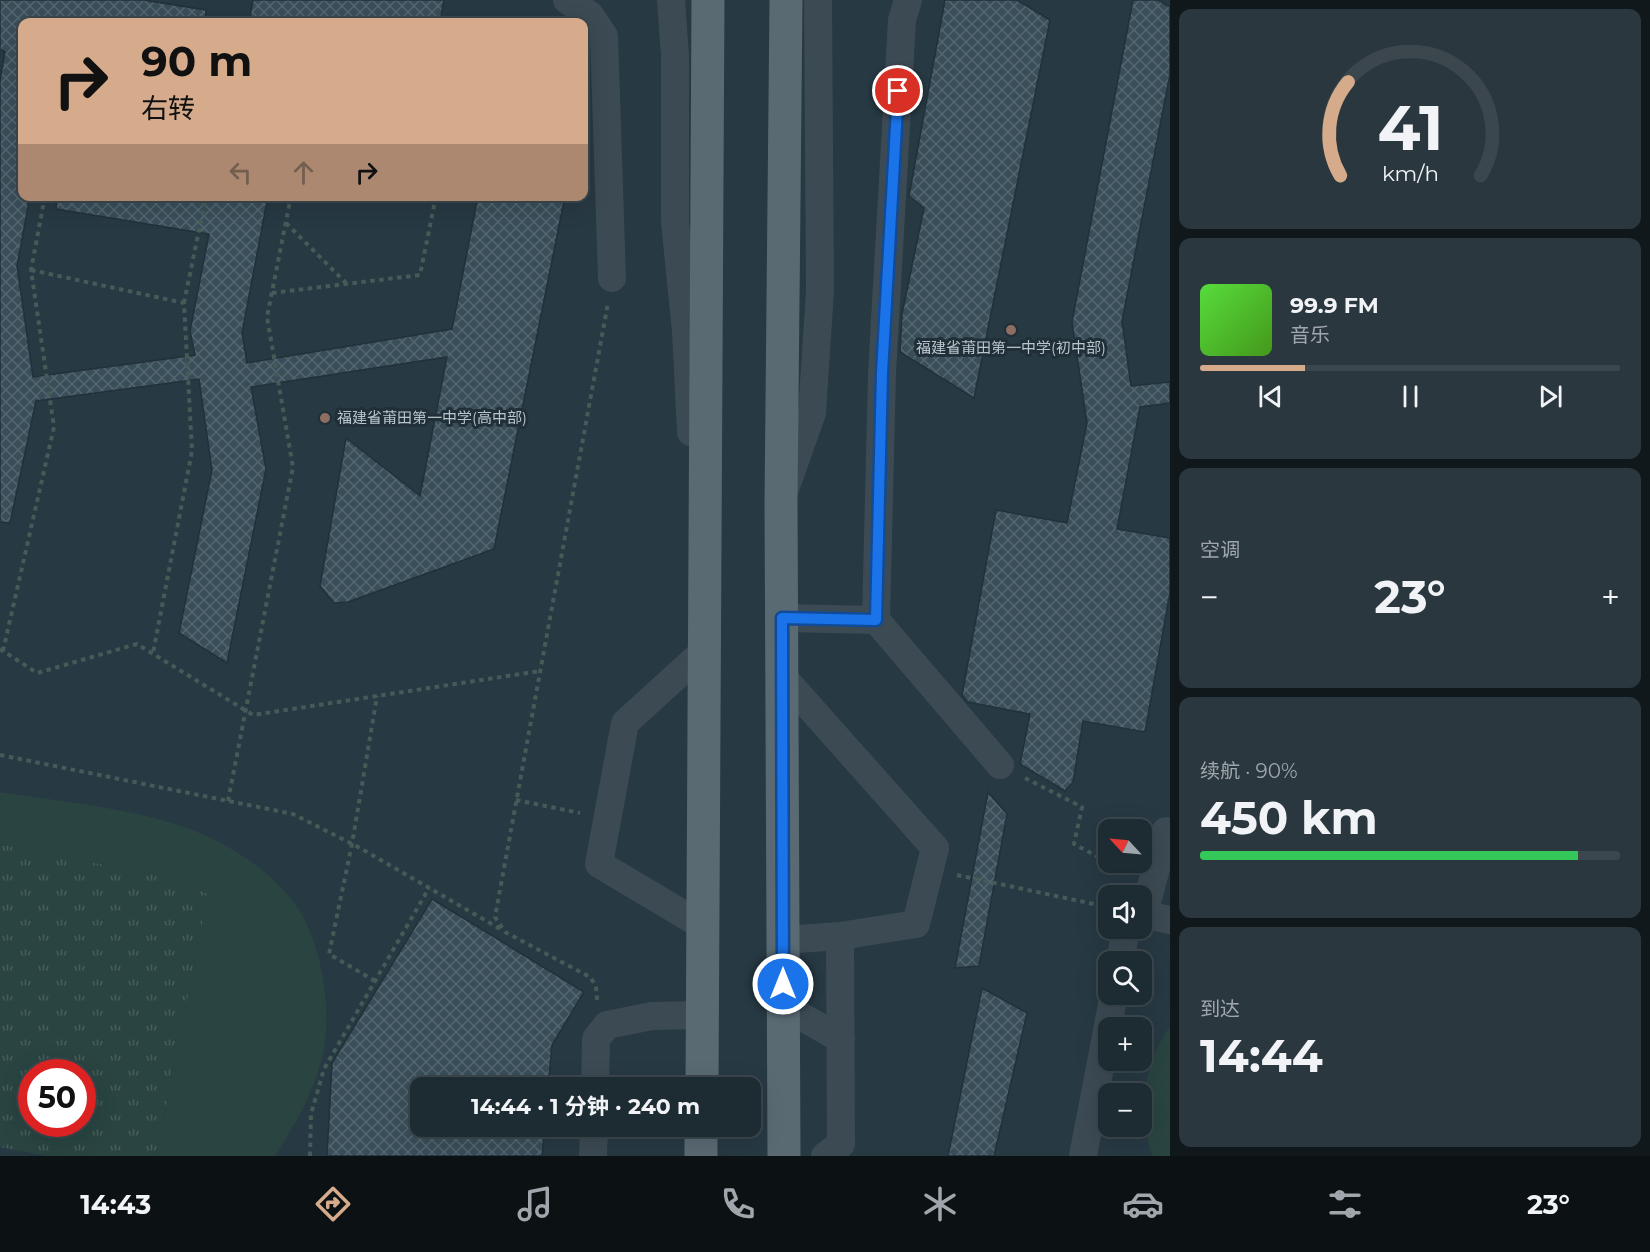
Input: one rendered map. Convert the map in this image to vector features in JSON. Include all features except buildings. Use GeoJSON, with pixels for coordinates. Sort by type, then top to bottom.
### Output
{"type":"FeatureCollection","features":[{"type":"Feature","properties":{"kind":"main road"},"geometry":{"type":"LineString","coordinates":[[702,1077],[708,0]]}},
{"type":"Feature","properties":{"kind":"main road"},"geometry":{"type":"LineString","coordinates":[[784,1156],[781,502],[786,0]]}},
{"type":"Feature","properties":{"kind":"main road"},"geometry":{"type":"LineString","coordinates":[[701,1137],[701,1156]]}},
{"type":"Feature","properties":{"kind":"street"},"geometry":{"type":"LineString","coordinates":[[567,0],[590,15],[604,36],[612,278]]}},
{"type":"Feature","properties":{"kind":"street"},"geometry":{"type":"LineString","coordinates":[[671,0],[675,55],[675,222],[686,331],[694,473],[704,583]]}},
{"type":"Feature","properties":{"kind":"street"},"geometry":{"type":"LineString","coordinates":[[781,502],[812,413],[820,291],[818,0]]}},
{"type":"Feature","properties":{"kind":"street"},"geometry":{"type":"LineString","coordinates":[[908,0],[902,20],[882,373],[876,620],[1000,765]]}},
{"type":"Feature","properties":{"kind":"street"},"geometry":{"type":"LineString","coordinates":[[782,618],[876,620]]}},
{"type":"Feature","properties":{"kind":"street"},"geometry":{"type":"LineString","coordinates":[[703,926],[599,864],[625,723],[704,651]]}},
{"type":"Feature","properties":{"kind":"street"},"geometry":{"type":"LineString","coordinates":[[782,676],[935,848],[916,924],[840,936],[783,940]]}},
{"type":"Feature","properties":{"kind":"street"},"geometry":{"type":"LineString","coordinates":[[1149,885],[1166,831]]}},
{"type":"Feature","properties":{"kind":"street"},"geometry":{"type":"LineString","coordinates":[[1152,916],[1170,920]]}},
{"type":"Feature","properties":{"kind":"street"},"geometry":{"type":"LineString","coordinates":[[825,1156],[841,1144],[840,936]]}},
{"type":"Feature","properties":{"kind":"street"},"geometry":{"type":"LineString","coordinates":[[1083,1156],[1112,1005]]}},
{"type":"Feature","properties":{"kind":"street"},"geometry":{"type":"LineString","coordinates":[[783,1006],[841,1039]]}},
{"type":"Feature","properties":{"kind":"street"},"geometry":{"type":"LineString","coordinates":[[595,1077],[596,1039],[607,1025],[631,1019],[702,1015]]}},
{"type":"Feature","properties":{"kind":"street"},"geometry":{"type":"LineString","coordinates":[[593,1156],[594,1137]]}},
{"type":"Feature","properties":{"kind":"street"},"geometry":{"type":"LineString","coordinates":[[688,1156],[693,1137]]}},
{"type":"Feature","properties":{"kind":"path"},"geometry":{"type":"LineString","coordinates":[[44,201],[31,270],[54,427],[2,650],[38,673],[137,644],[253,715],[540,671]]}},
{"type":"Feature","properties":{"kind":"path"},"geometry":{"type":"LineString","coordinates":[[153,653],[192,451],[184,303],[205,201]]}},
{"type":"Feature","properties":{"kind":"path"},"geometry":{"type":"LineString","coordinates":[[228,801],[293,467],[267,317],[290,201]]}},
{"type":"Feature","properties":{"kind":"path"},"geometry":{"type":"LineString","coordinates":[[272,293],[420,275],[435,201]]}},
{"type":"Feature","properties":{"kind":"path"},"geometry":{"type":"LineString","coordinates":[[286,223],[346,284]]}},
{"type":"Feature","properties":{"kind":"path"},"geometry":{"type":"LineString","coordinates":[[31,270],[184,303]]}},
{"type":"Feature","properties":{"kind":"path"},"geometry":{"type":"LineString","coordinates":[[505,932],[495,917],[612,278]]}},
{"type":"Feature","properties":{"kind":"path"},"geometry":{"type":"LineString","coordinates":[[375,981],[329,954],[352,844],[377,696]]}},
{"type":"Feature","properties":{"kind":"path"},"geometry":{"type":"LineString","coordinates":[[0,755],[293,814],[352,844],[505,932],[590,977],[596,987],[596,1039]]}},
{"type":"Feature","properties":{"kind":"path"},"geometry":{"type":"LineString","coordinates":[[1000,765],[1082,807],[1074,844],[1133,885]]}},
{"type":"Feature","properties":{"kind":"path"},"geometry":{"type":"LineString","coordinates":[[516,800],[608,819]]}},
{"type":"Feature","properties":{"kind":"path"},"geometry":{"type":"LineString","coordinates":[[930,869],[1098,905]]}},
{"type":"Feature","properties":{"kind":"path"},"geometry":{"type":"LineString","coordinates":[[310,1156],[311,1114],[324,1069],[429,888]]}},
{"type":"Feature","properties":{"kind":"green space"},"geometry":{"type":"Polygon","coordinates":[[[0,792],[118,810],[184,827],[215,840],[245,857],[272,879],[295,904],[313,938],[319,959],[326,1002],[325,1044],[308,1099],[275,1156],[156,1156],[208,894],[167,877],[0,844],[0,792]]]}},
{"type":"Feature","properties":{"kind":"green space"},"geometry":{"type":"Polygon","coordinates":[[[0,844],[167,877],[209,894],[156,1156],[47,1156],[0,1147],[0,844]]]}},
{"type":"Feature","properties":{"kind":"green space"},"geometry":{"type":"Polygon","coordinates":[[[1170,1026],[1170,1156],[1152,1156],[1148,1137],[1152,1137],[1152,1083],[1146,1083],[1149,1071],[1152,1071],[1153,1057],[1170,1026]]]}},
{"type":"Feature","properties":{"kind":"place","name":"福建省莆田第一中学(初中部)"},"geometry":{"type":"Point","coordinates":[1011,330]}},
{"type":"Feature","properties":{"kind":"place","name":"福建省莆田第一中学(高中部)"},"geometry":{"type":"Point","coordinates":[325,418]}},
{"type":"Feature","properties":{"kind":"route"},"geometry":{"type":"LineString","coordinates":[[783,984],[782,618],[876,620],[882,373],[898,91]]}}]}
